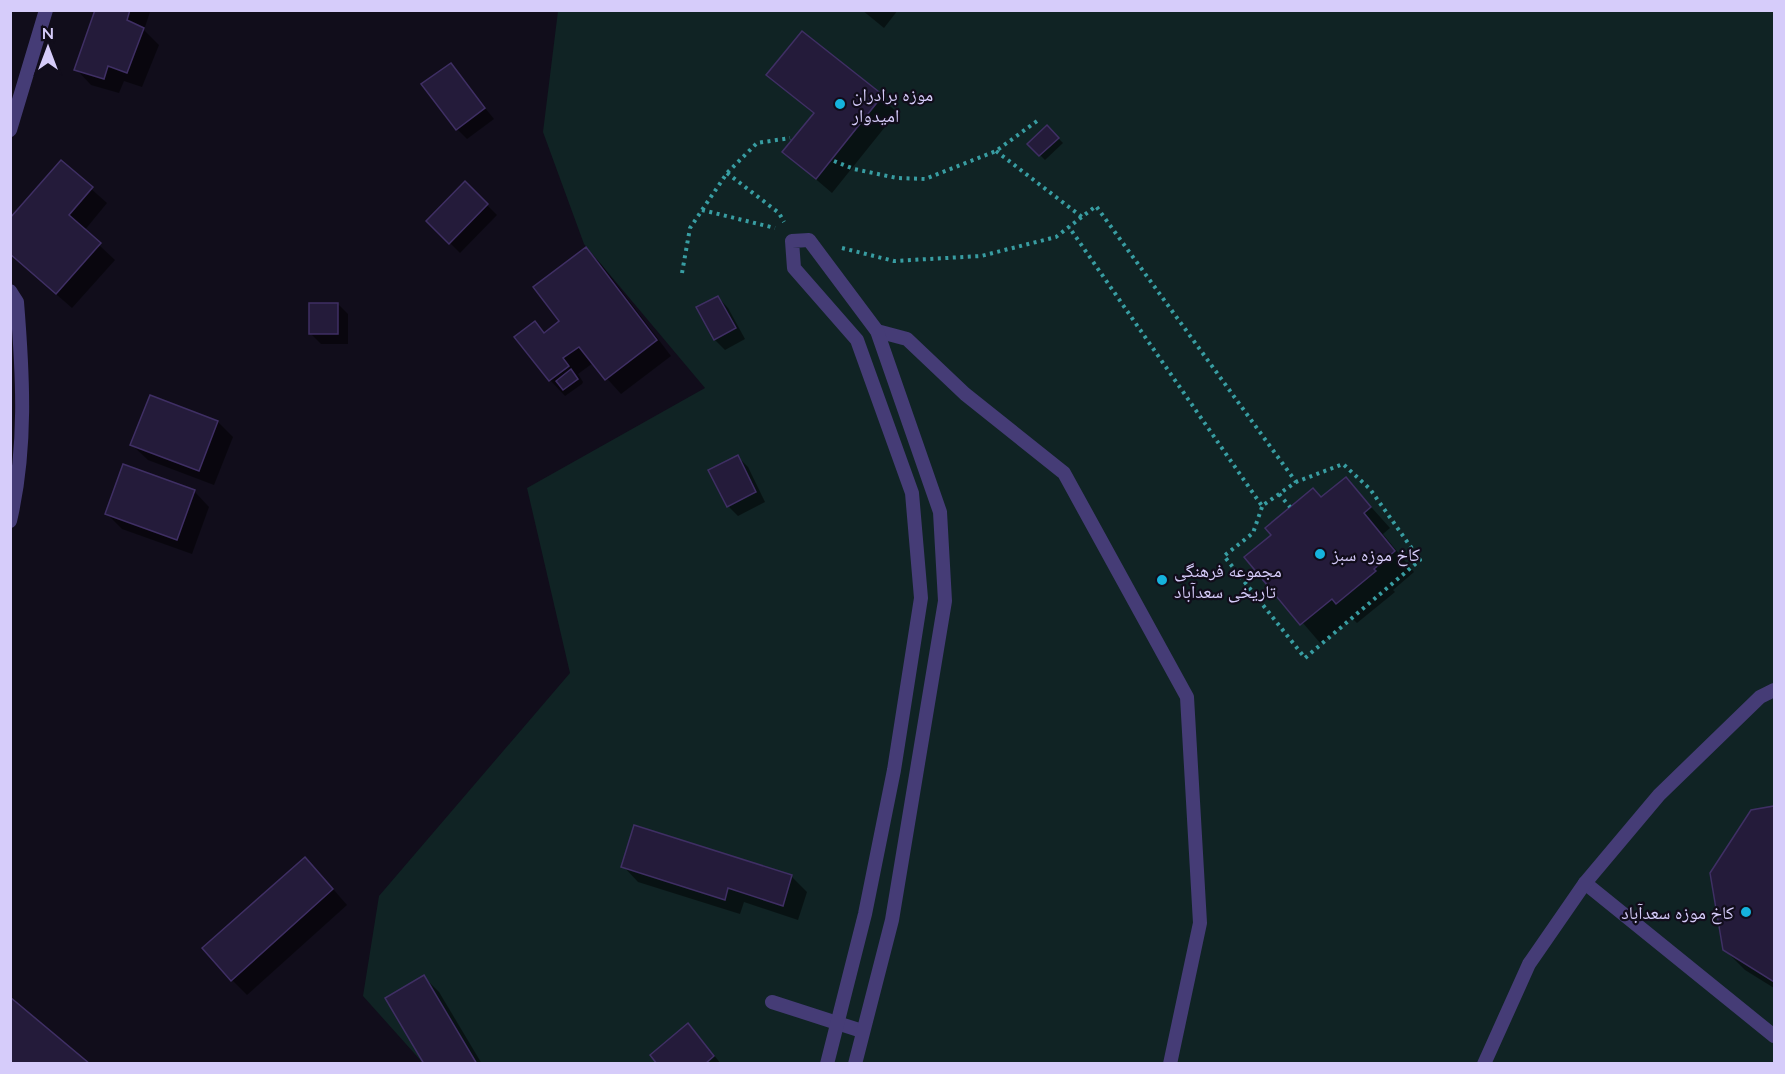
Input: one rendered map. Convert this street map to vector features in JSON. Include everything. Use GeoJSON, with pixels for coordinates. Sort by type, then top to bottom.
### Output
{"type":"FeatureCollection","features":[{"type":"Feature","properties":{"kind":"lane"},"geometry":{"type":"LineString","coordinates":[[10,130],[46,10]]}},
{"type":"Feature","properties":{"kind":"lane"},"geometry":{"type":"LineString","coordinates":[[827,1064],[865,914],[894,770],[921,598],[912,493],[861,351],[857,340],[794,268],[790,236],[809,240],[877,331],[940,512],[945,601],[892,920],[855,1064]]}},
{"type":"Feature","properties":{"kind":"lane"},"geometry":{"type":"LineString","coordinates":[[10,291],[17,302],[24,388],[19,483],[10,521]]}},
{"type":"Feature","properties":{"kind":"lane"},"geometry":{"type":"LineString","coordinates":[[877,331],[907,339],[965,394],[1064,473],[1187,697],[1200,922],[1170,1064]]}},
{"type":"Feature","properties":{"kind":"lane"},"geometry":{"type":"LineString","coordinates":[[1484,1064],[1529,964],[1585,883],[1659,795],[1760,697],[1774,690]]}},
{"type":"Feature","properties":{"kind":"lane"},"geometry":{"type":"LineString","coordinates":[[1585,883],[1774,1036]]}},
{"type":"Feature","properties":{"kind":"lane"},"geometry":{"type":"LineString","coordinates":[[772,1002],[862,1030]]}},
{"type":"Feature","properties":{"kind":"path"},"geometry":{"type":"LineString","coordinates":[[834,161],[854,169],[897,178],[925,179],[996,151],[1037,121]]}},
{"type":"Feature","properties":{"kind":"path"},"geometry":{"type":"LineString","coordinates":[[682,273],[690,228],[727,173],[757,143],[790,138]]}},
{"type":"Feature","properties":{"kind":"path"},"geometry":{"type":"LineString","coordinates":[[996,151],[1082,217]]}},
{"type":"Feature","properties":{"kind":"path"},"geometry":{"type":"LineString","coordinates":[[727,173],[779,213],[790,236]]}},
{"type":"Feature","properties":{"kind":"path"},"geometry":{"type":"LineString","coordinates":[[809,240],[894,261],[981,256],[1056,237],[1096,206],[1296,482]]}},
{"type":"Feature","properties":{"kind":"path"},"geometry":{"type":"LineString","coordinates":[[702,210],[790,236]]}},
{"type":"Feature","properties":{"kind":"path"},"geometry":{"type":"LineString","coordinates":[[1069,227],[1262,507]]}},
{"type":"Feature","properties":{"kind":"path"},"geometry":{"type":"LineString","coordinates":[[1343,464],[1370,489],[1420,560],[1305,658],[1224,556],[1253,533],[1262,507],[1296,482],[1343,464]]}},
{"type":"Feature","properties":{"kind":"path"},"geometry":{"type":"LineString","coordinates":[[1279,494],[1290,507]]}},
{"type":"Feature","properties":{"kind":"green space","name":"مجموعه فرهنگی تاریخی سعدآباد"},"geometry":{"type":"Polygon","coordinates":[[[558,11],[1774,11],[1774,1063],[423,1063],[363,996],[379,896],[570,673],[527,488],[705,388],[584,244],[543,132],[558,11]]]}},
{"type":"Feature","properties":{"kind":"building"},"geometry":{"type":"Polygon","coordinates":[[[95,10],[130,10],[127,20],[144,28],[127,73],[108,66],[104,79],[74,70],[95,10]]]}},
{"type":"Feature","properties":{"kind":"building","name":"موزه برادران امیدوار"},"geometry":{"type":"Polygon","coordinates":[[[802,31],[883,95],[816,179],[782,152],[814,113],[766,75],[802,31]]]}},
{"type":"Feature","properties":{"kind":"building"},"geometry":{"type":"Polygon","coordinates":[[[451,63],[485,108],[456,130],[421,84],[451,63]]]}},
{"type":"Feature","properties":{"kind":"building"},"geometry":{"type":"Polygon","coordinates":[[[1047,125],[1059,138],[1039,156],[1027,144],[1047,125]]]}},
{"type":"Feature","properties":{"kind":"building"},"geometry":{"type":"Polygon","coordinates":[[[61,160],[93,187],[69,215],[101,243],[56,294],[10,254],[10,218],[61,160]]]}},
{"type":"Feature","properties":{"kind":"building"},"geometry":{"type":"Polygon","coordinates":[[[465,181],[488,204],[449,244],[426,221],[465,181]]]}},
{"type":"Feature","properties":{"kind":"building"},"geometry":{"type":"Polygon","coordinates":[[[586,247],[657,340],[605,380],[579,347],[563,358],[569,366],[549,381],[514,337],[535,321],[544,333],[559,321],[533,287],[586,247]]]}},
{"type":"Feature","properties":{"kind":"building"},"geometry":{"type":"Polygon","coordinates":[[[718,296],[736,328],[714,340],[696,307],[718,296]]]}},
{"type":"Feature","properties":{"kind":"building"},"geometry":{"type":"Polygon","coordinates":[[[309,303],[338,303],[338,334],[309,334],[309,303]]]}},
{"type":"Feature","properties":{"kind":"building"},"geometry":{"type":"Polygon","coordinates":[[[571,369],[578,379],[563,390],[556,381],[571,369]]]}},
{"type":"Feature","properties":{"kind":"building"},"geometry":{"type":"Polygon","coordinates":[[[150,395],[218,421],[199,471],[130,445],[150,395]]]}},
{"type":"Feature","properties":{"kind":"building"},"geometry":{"type":"Polygon","coordinates":[[[738,455],[756,492],[727,507],[708,470],[738,455]]]}},
{"type":"Feature","properties":{"kind":"building"},"geometry":{"type":"Polygon","coordinates":[[[123,464],[195,490],[177,540],[105,514],[123,464]]]}},
{"type":"Feature","properties":{"kind":"building","name":"کاخ موزه سبز"},"geometry":{"type":"Polygon","coordinates":[[[1346,477],[1371,507],[1364,513],[1395,551],[1374,569],[1376,571],[1336,604],[1332,599],[1300,625],[1244,557],[1271,535],[1265,528],[1313,488],[1321,497],[1346,477]]]}},
{"type":"Feature","properties":{"kind":"building","name":"کاخ موزه سعدآباد"},"geometry":{"type":"Polygon","coordinates":[[[1774,806],[1774,982],[1723,950],[1710,873],[1751,810],[1774,806]]]}},
{"type":"Feature","properties":{"kind":"building"},"geometry":{"type":"Polygon","coordinates":[[[634,825],[792,875],[783,906],[728,888],[725,900],[621,867],[634,825]]]}},
{"type":"Feature","properties":{"kind":"building"},"geometry":{"type":"Polygon","coordinates":[[[305,857],[333,889],[231,981],[202,948],[305,857]]]}},
{"type":"Feature","properties":{"kind":"building"},"geometry":{"type":"Polygon","coordinates":[[[424,975],[477,1064],[424,1064],[385,998],[424,975]]]}},
{"type":"Feature","properties":{"kind":"building"},"geometry":{"type":"Polygon","coordinates":[[[10,997],[90,1064],[10,1064],[10,997]]]}},
{"type":"Feature","properties":{"kind":"building"},"geometry":{"type":"Polygon","coordinates":[[[688,1023],[714,1056],[705,1064],[657,1064],[650,1055],[688,1023]]]}},
{"type":"Feature","properties":{"kind":"place","name":"موزه برادران امیدوار"},"geometry":{"type":"Point","coordinates":[840,104]}},
{"type":"Feature","properties":{"kind":"place","name":"کاخ موزه سبز"},"geometry":{"type":"Point","coordinates":[1320,554]}},
{"type":"Feature","properties":{"kind":"place","name":"مجموعه فرهنگی تاریخی سعدآباد"},"geometry":{"type":"Point","coordinates":[1162,580]}},
{"type":"Feature","properties":{"kind":"place","name":"کاخ موزه سعدآباد"},"geometry":{"type":"Point","coordinates":[1746,912]}}]}
